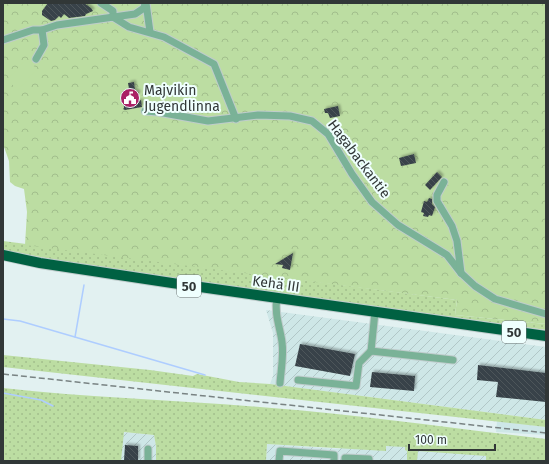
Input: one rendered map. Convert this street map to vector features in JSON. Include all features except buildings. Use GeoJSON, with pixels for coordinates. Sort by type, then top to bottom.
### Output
{"type":"FeatureCollection","features":[{"type":"Feature","properties":{"kind":"highway","name":"Kehä III"},"geometry":{"type":"LineString","coordinates":[[3,255],[123,276],[546,336]]}},
{"type":"Feature","properties":{"kind":"street"},"geometry":{"type":"LineString","coordinates":[[101,3],[113,11],[113,17]]}},
{"type":"Feature","properties":{"kind":"street"},"geometry":{"type":"LineString","coordinates":[[3,40],[33,30],[42,30],[57,25],[135,14],[144,8],[146,3]]}},
{"type":"Feature","properties":{"kind":"street"},"geometry":{"type":"LineString","coordinates":[[146,3],[150,32]]}},
{"type":"Feature","properties":{"kind":"street"},"geometry":{"type":"LineString","coordinates":[[113,17],[129,26],[164,37],[214,64],[236,119]]}},
{"type":"Feature","properties":{"kind":"street"},"geometry":{"type":"LineString","coordinates":[[36,59],[44,45],[42,30]]}},
{"type":"Feature","properties":{"kind":"street","name":"Hagabackantie"},"geometry":{"type":"LineString","coordinates":[[145,111],[208,121],[236,119],[258,115],[290,116],[312,121],[328,134],[352,174],[372,202],[398,225],[447,255],[461,273],[475,286],[495,299],[546,314]]}},
{"type":"Feature","properties":{"kind":"street"},"geometry":{"type":"LineString","coordinates":[[444,182],[436,195],[437,201],[452,226],[457,241],[461,273]]}},
{"type":"Feature","properties":{"kind":"street"},"geometry":{"type":"LineString","coordinates":[[277,298],[277,320],[282,343],[280,383]]}},
{"type":"Feature","properties":{"kind":"street"},"geometry":{"type":"LineString","coordinates":[[298,380],[356,386],[359,363],[371,351],[375,312]]}},
{"type":"Feature","properties":{"kind":"street"},"geometry":{"type":"LineString","coordinates":[[371,351],[454,360]]}},
{"type":"Feature","properties":{"kind":"street"},"geometry":{"type":"LineString","coordinates":[[148,448],[148,461]]}},
{"type":"Feature","properties":{"kind":"street"},"geometry":{"type":"LineString","coordinates":[[279,461],[280,451],[334,455],[334,461]]}},
{"type":"Feature","properties":{"kind":"street"},"geometry":{"type":"LineString","coordinates":[[345,461],[345,458],[366,460]]}},
{"type":"Feature","properties":{"kind":"shaded area"},"geometry":{"type":"Polygon","coordinates":[[[266,310],[546,347],[546,420],[270,384],[273,376],[273,333],[266,310]]]}},
{"type":"Feature","properties":{"kind":"shaded area"},"geometry":{"type":"Polygon","coordinates":[[[497,421],[546,427],[546,435],[496,432],[497,421]]]}},
{"type":"Feature","properties":{"kind":"shaded area"},"geometry":{"type":"Polygon","coordinates":[[[341,424],[492,439],[491,461],[266,461],[267,444],[340,449],[341,424]]]}},
{"type":"Feature","properties":{"kind":"shaded area"},"geometry":{"type":"Polygon","coordinates":[[[123,432],[154,435],[156,461],[121,461],[123,432]]]}},
{"type":"Feature","properties":{"kind":"green space"},"geometry":{"type":"Polygon","coordinates":[[[3,3],[546,3],[546,324],[455,315],[457,300],[25,245],[27,212],[24,189],[15,186],[10,182],[9,161],[3,144],[3,3]]]}},
{"type":"Feature","properties":{"kind":"green space"},"geometry":{"type":"Polygon","coordinates":[[[26,59],[37,69],[18,90],[7,80],[26,59]]]}},
{"type":"Feature","properties":{"kind":"green space"},"geometry":{"type":"Polygon","coordinates":[[[3,241],[457,300],[455,315],[546,324],[546,330],[88,266],[3,250],[3,241]]]}},
{"type":"Feature","properties":{"kind":"green space"},"geometry":{"type":"Polygon","coordinates":[[[3,355],[150,370],[193,376],[197,374],[239,382],[270,384],[546,420],[546,427],[3,367],[3,355]]]}},
{"type":"Feature","properties":{"kind":"green space"},"geometry":{"type":"Polygon","coordinates":[[[3,388],[306,411],[546,439],[546,461],[486,461],[486,456],[418,451],[417,461],[407,461],[407,451],[405,450],[405,447],[386,446],[386,451],[267,444],[266,461],[156,461],[154,435],[124,432],[121,461],[3,461],[3,388]]]}},
{"type":"Feature","properties":{"kind":"waterway"},"geometry":{"type":"LineString","coordinates":[[75,337],[84,285]]}},
{"type":"Feature","properties":{"kind":"waterway"},"geometry":{"type":"LineString","coordinates":[[3,319],[20,321],[205,375]]}},
{"type":"Feature","properties":{"kind":"waterway"},"geometry":{"type":"LineString","coordinates":[[3,393],[41,400],[53,406]]}},
{"type":"Feature","properties":{"kind":"railway"},"geometry":{"type":"LineString","coordinates":[[3,374],[546,433]]}},
{"type":"Feature","properties":{"kind":"place","name":"Majvikin Jugendlinna"},"geometry":{"type":"Point","coordinates":[130,98]}}]}
